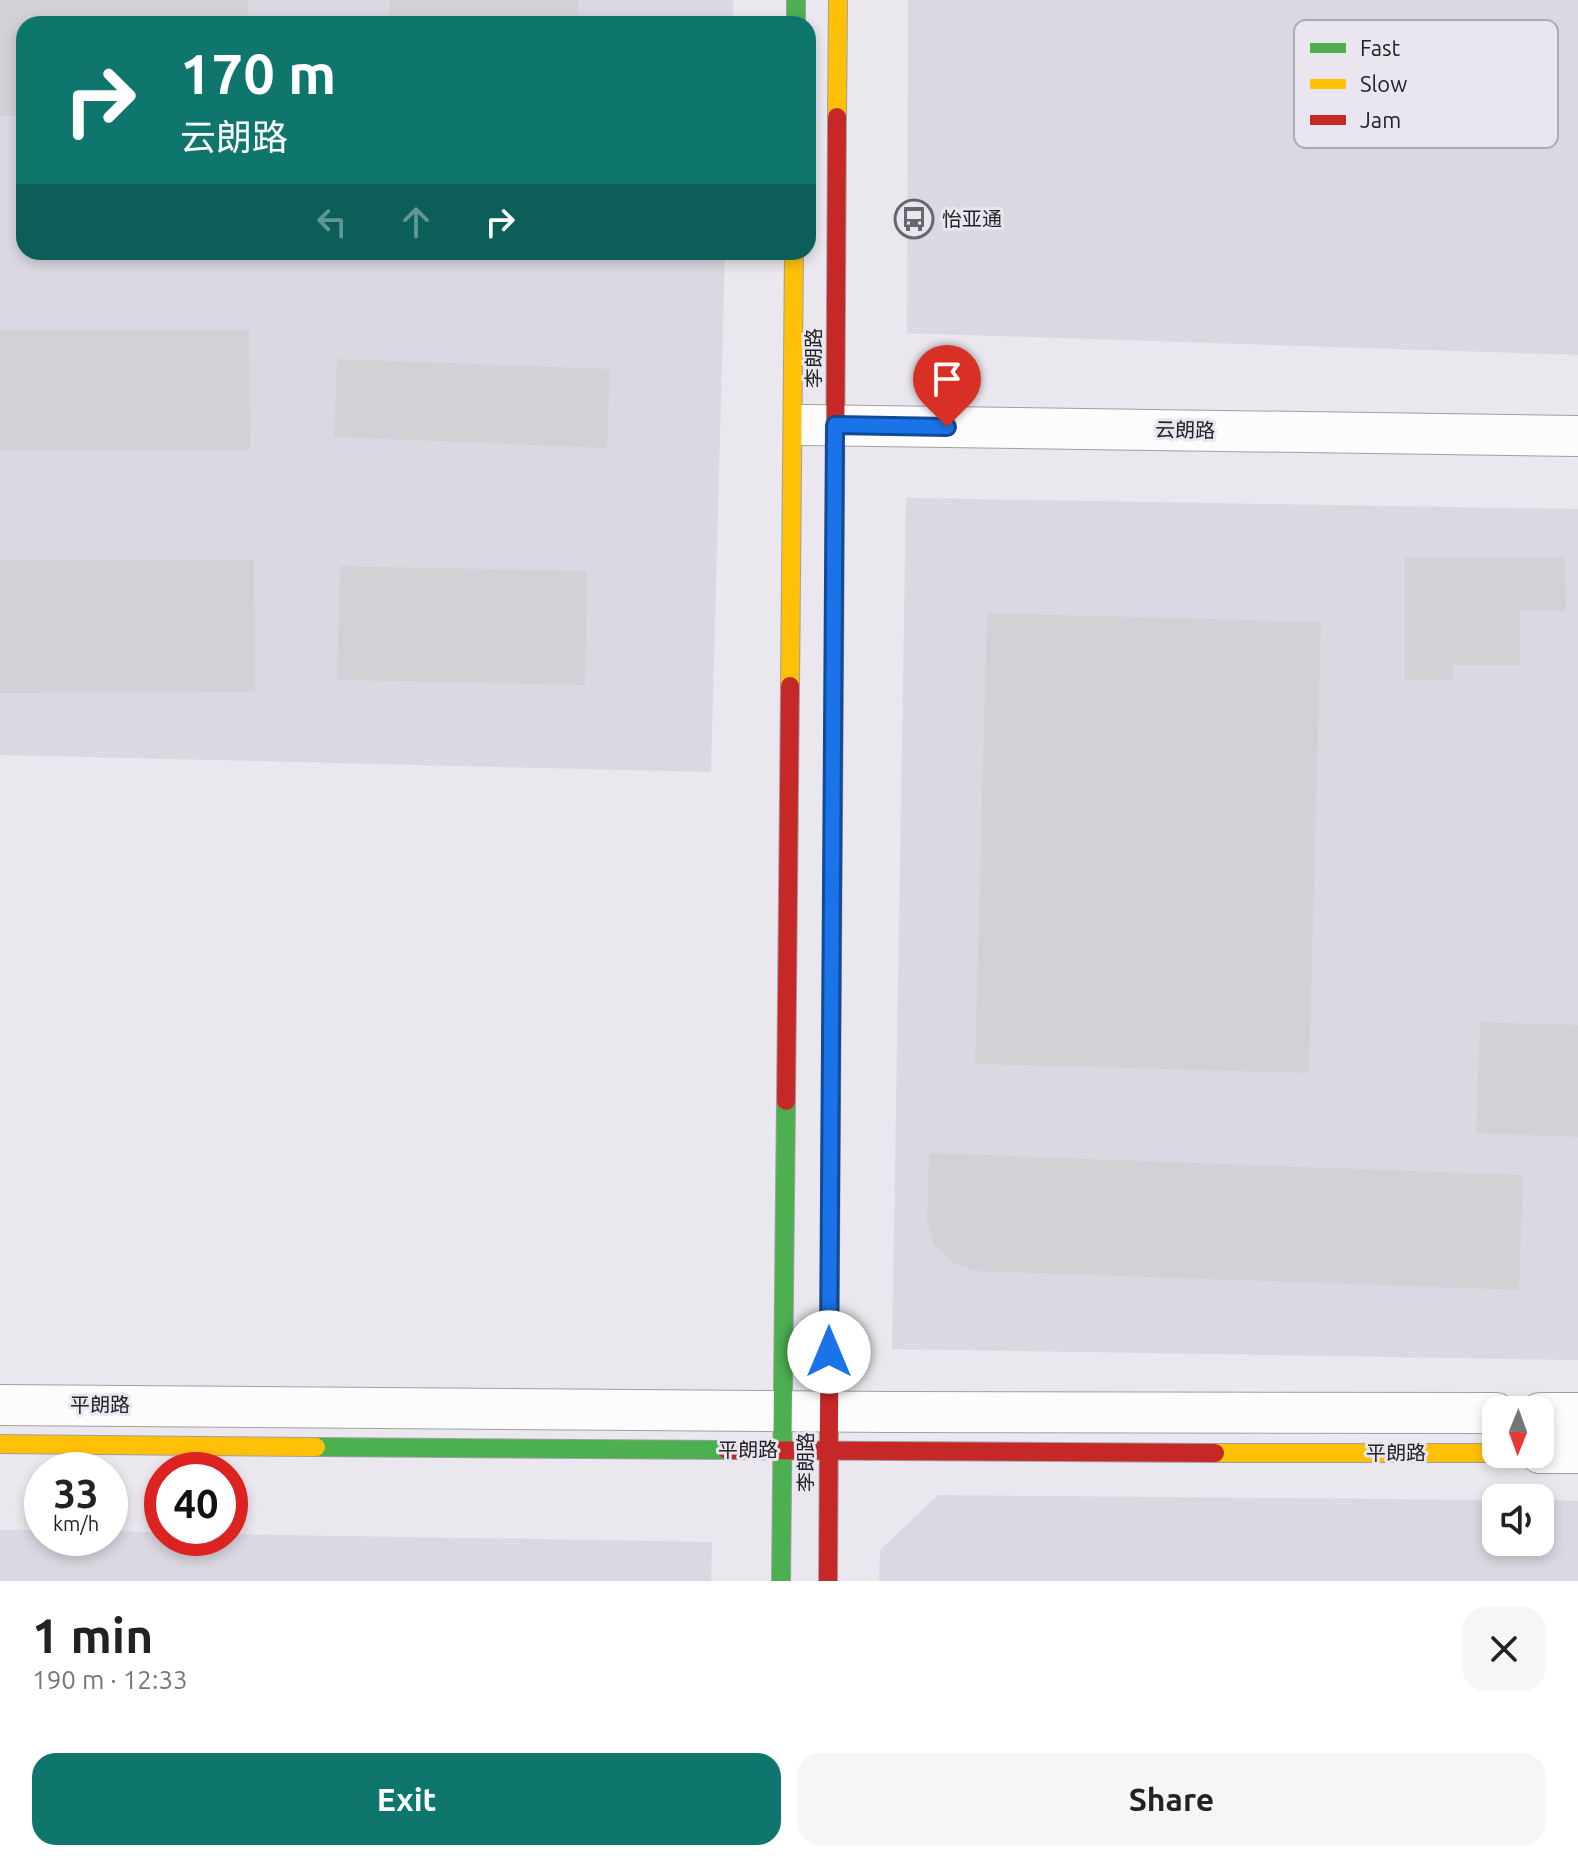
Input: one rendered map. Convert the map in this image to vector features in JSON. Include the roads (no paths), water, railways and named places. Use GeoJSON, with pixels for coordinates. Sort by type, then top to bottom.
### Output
{"type":"FeatureCollection","features":[{"type":"Feature","properties":{"kind":"street","name":"李朗路"},"geometry":{"type":"LineString","coordinates":[[828,1581],[838,0]]}},
{"type":"Feature","properties":{"kind":"street","name":"李朗路"},"geometry":{"type":"LineString","coordinates":[[781,1581],[794,260]]}},
{"type":"Feature","properties":{"kind":"street","name":"云朗路"},"geometry":{"type":"LineString","coordinates":[[792,425],[1578,436]]}},
{"type":"Feature","properties":{"kind":"street","name":"平朗路"},"geometry":{"type":"LineString","coordinates":[[0,1405],[1482,1413]]}},
{"type":"Feature","properties":{"kind":"street"},"geometry":{"type":"LineString","coordinates":[[1554,1413],[1578,1413]]}},
{"type":"Feature","properties":{"kind":"street","name":"平朗路"},"geometry":{"type":"LineString","coordinates":[[0,1444],[1482,1453]]}},
{"type":"Feature","properties":{"kind":"street"},"geometry":{"type":"LineString","coordinates":[[1554,1453],[1578,1453]]}},
{"type":"Feature","properties":{"kind":"place","name":"怡亚通"},"geometry":{"type":"Point","coordinates":[914,219]}}]}
